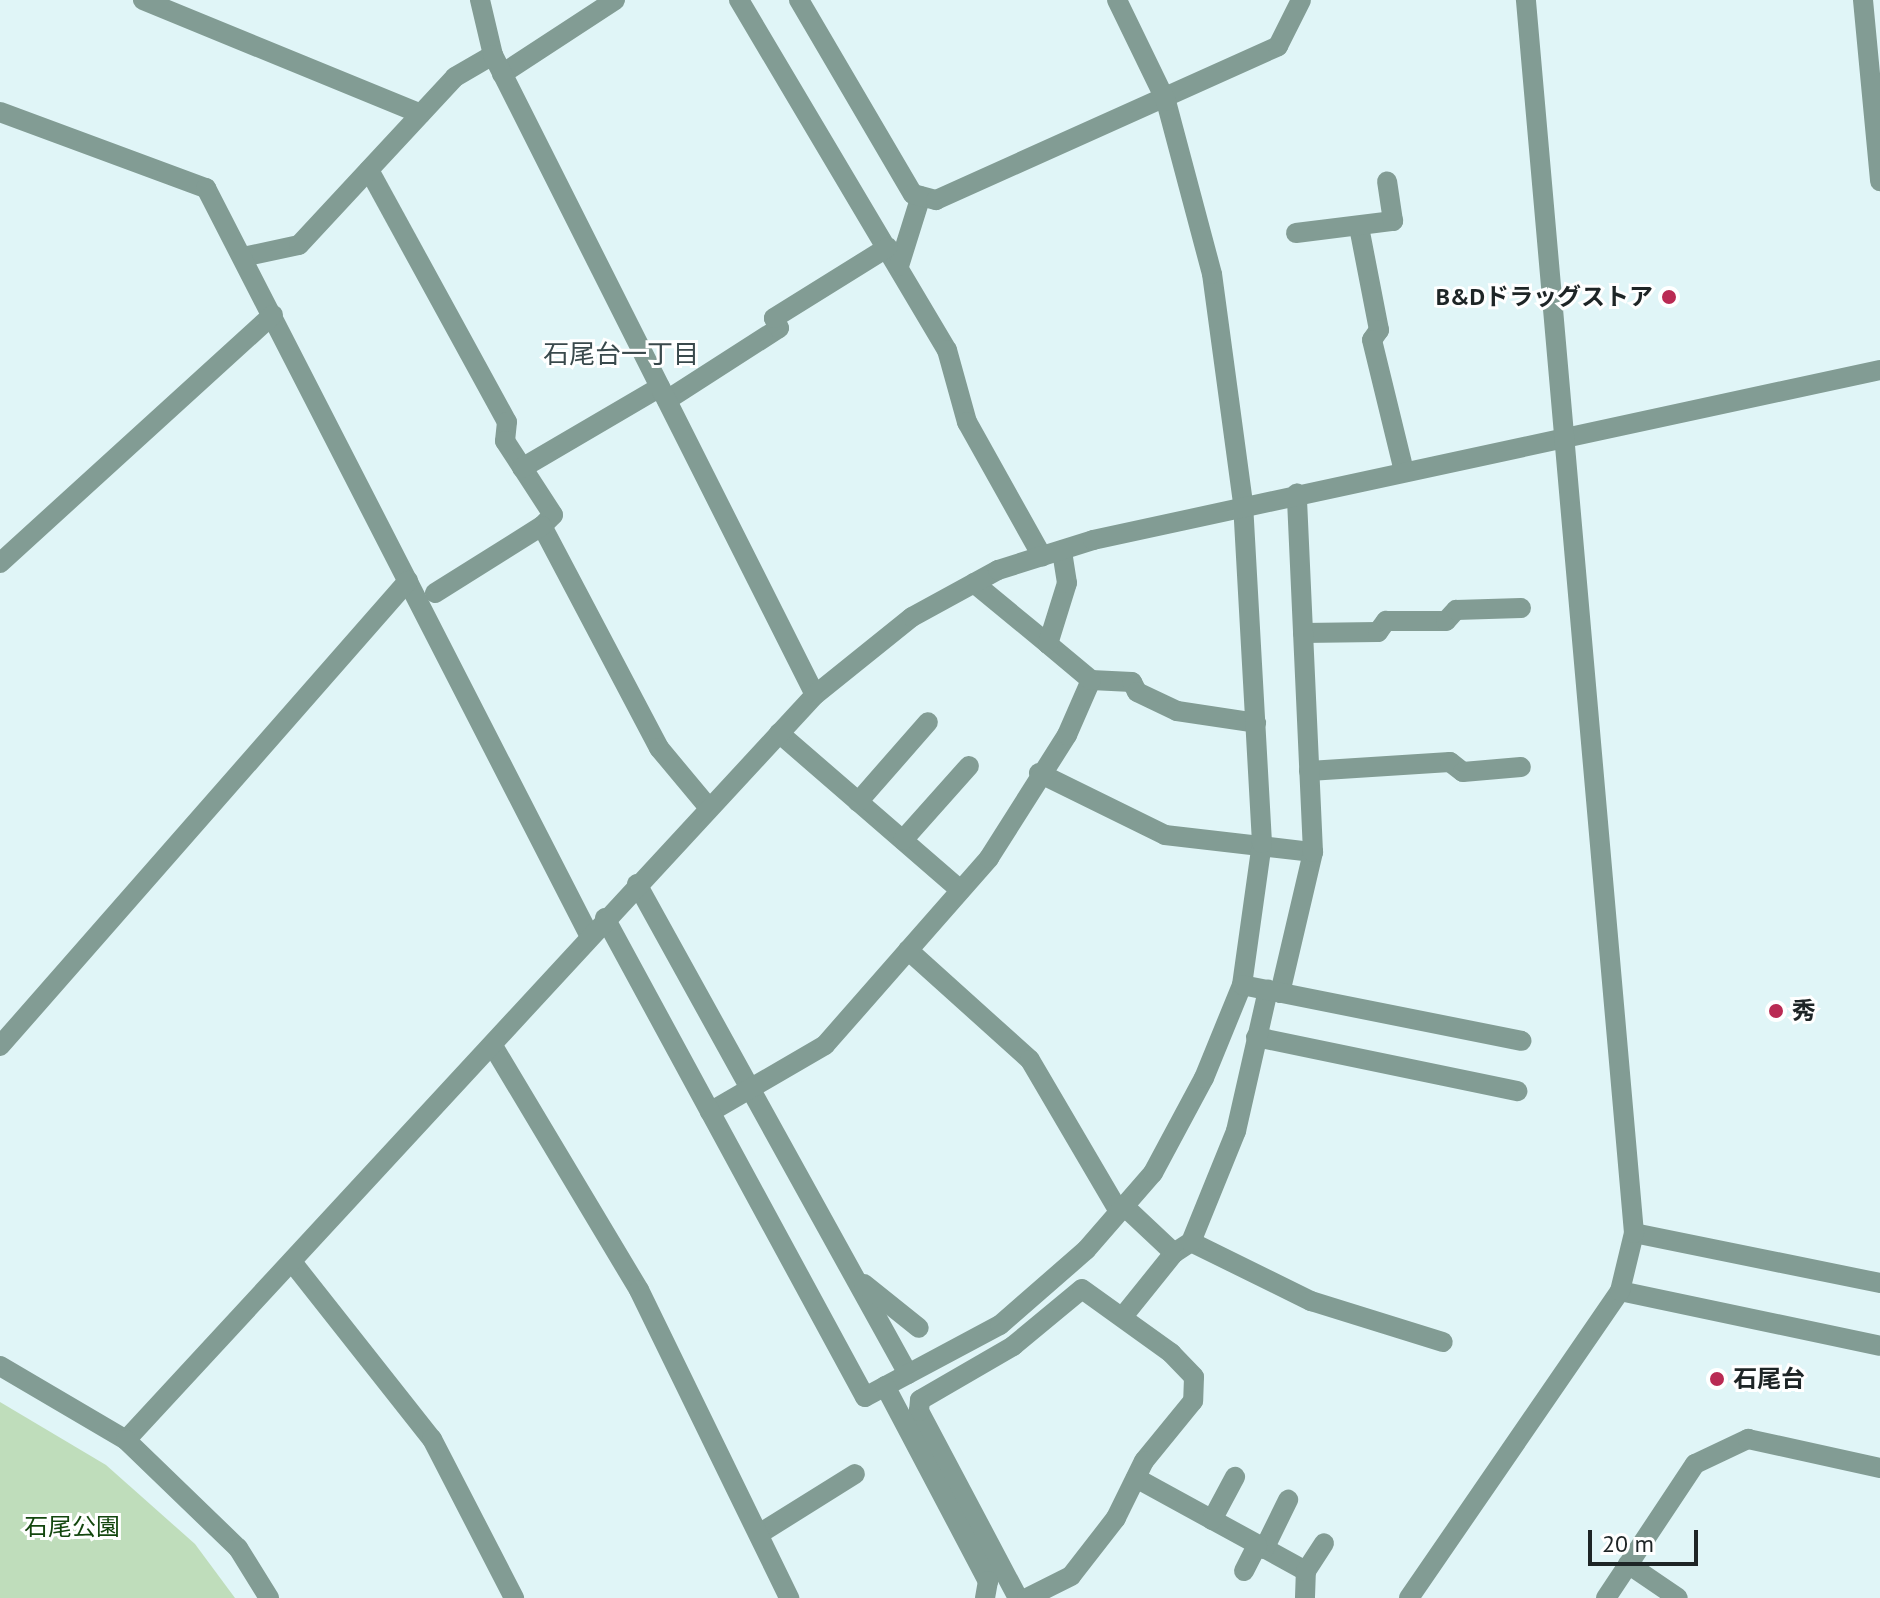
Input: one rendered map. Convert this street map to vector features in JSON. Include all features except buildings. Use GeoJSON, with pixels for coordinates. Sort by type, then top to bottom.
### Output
{"type":"FeatureCollection","features":[{"type":"Feature","properties":{"kind":"street"},"geometry":{"type":"LineString","coordinates":[[143,0],[421,114]]}},
{"type":"Feature","properties":{"kind":"street"},"geometry":{"type":"LineString","coordinates":[[480,0],[497,65],[815,695]]}},
{"type":"Feature","properties":{"kind":"street"},"geometry":{"type":"LineString","coordinates":[[243,257],[299,245],[455,77],[497,65],[615,0]]}},
{"type":"Feature","properties":{"kind":"street"},"geometry":{"type":"LineString","coordinates":[[739,0],[947,350],[967,422],[1042,556]]}},
{"type":"Feature","properties":{"kind":"street"},"geometry":{"type":"LineString","coordinates":[[799,0],[913,194],[936,200],[1166,101],[1278,46],[1301,0]]}},
{"type":"Feature","properties":{"kind":"street"},"geometry":{"type":"LineString","coordinates":[[605,918],[865,1397],[1000,1325],[1122,1209],[1153,1173],[1204,1078],[1242,985],[1262,843],[1243,503],[1212,274],[1166,101],[1117,0]]}},
{"type":"Feature","properties":{"kind":"street"},"geometry":{"type":"LineString","coordinates":[[1409,1598],[1620,1291],[1634,1233],[1569,438],[1526,0]]}},
{"type":"Feature","properties":{"kind":"street"},"geometry":{"type":"LineString","coordinates":[[1863,0],[1880,181]]}},
{"type":"Feature","properties":{"kind":"street"},"geometry":{"type":"LineString","coordinates":[[0,112],[206,188],[589,935]]}},
{"type":"Feature","properties":{"kind":"street"},"geometry":{"type":"LineString","coordinates":[[369,170],[507,422],[505,441],[553,515],[542,526],[435,593]]}},
{"type":"Feature","properties":{"kind":"street"},"geometry":{"type":"LineString","coordinates":[[1296,233],[1393,221],[1387,181]]}},
{"type":"Feature","properties":{"kind":"street"},"geometry":{"type":"LineString","coordinates":[[899,266],[921,196]]}},
{"type":"Feature","properties":{"kind":"street"},"geometry":{"type":"LineString","coordinates":[[1359,227],[1379,330],[1372,340],[1404,471]]}},
{"type":"Feature","properties":{"kind":"street"},"geometry":{"type":"LineString","coordinates":[[522,468],[663,394],[779,328],[774,318],[888,247]]}},
{"type":"Feature","properties":{"kind":"street"},"geometry":{"type":"LineString","coordinates":[[0,563],[273,315]]}},
{"type":"Feature","properties":{"kind":"street"},"geometry":{"type":"LineString","coordinates":[[126,1440],[493,1046],[589,935],[815,695],[912,617],[974,583],[1042,556],[1243,503],[1569,438],[1880,370]]}},
{"type":"Feature","properties":{"kind":"street"},"geometry":{"type":"LineString","coordinates":[[1125,1314],[1182,1248],[1236,1131],[1256,1037],[1274,992],[1313,852],[1297,493]]}},
{"type":"Feature","properties":{"kind":"street"},"geometry":{"type":"LineString","coordinates":[[542,526],[659,748],[709,808]]}},
{"type":"Feature","properties":{"kind":"street"},"geometry":{"type":"LineString","coordinates":[[1048,644],[1067,583],[1062,550]]}},
{"type":"Feature","properties":{"kind":"street"},"geometry":{"type":"LineString","coordinates":[[5,1033],[408,581]]}},
{"type":"Feature","properties":{"kind":"street"},"geometry":{"type":"LineString","coordinates":[[974,583],[1091,680],[1132,682],[1137,692],[1177,711],[1256,723]]}},
{"type":"Feature","properties":{"kind":"street"},"geometry":{"type":"LineString","coordinates":[[1303,633],[1378,632],[1386,621],[1446,621],[1456,610],[1521,608]]}},
{"type":"Feature","properties":{"kind":"street"},"geometry":{"type":"LineString","coordinates":[[710,1112],[825,1045],[960,890],[1067,735],[1091,680]]}},
{"type":"Feature","properties":{"kind":"street"},"geometry":{"type":"LineString","coordinates":[[858,802],[928,722]]}},
{"type":"Feature","properties":{"kind":"street"},"geometry":{"type":"LineString","coordinates":[[779,733],[960,890]]}},
{"type":"Feature","properties":{"kind":"street"},"geometry":{"type":"LineString","coordinates":[[1309,771],[1450,762],[1463,772],[1521,767]]}},
{"type":"Feature","properties":{"kind":"street"},"geometry":{"type":"LineString","coordinates":[[903,840],[969,766]]}},
{"type":"Feature","properties":{"kind":"street"},"geometry":{"type":"LineString","coordinates":[[1039,773],[1165,835],[1262,843],[1313,852]]}},
{"type":"Feature","properties":{"kind":"street"},"geometry":{"type":"LineString","coordinates":[[637,884],[754,1086],[908,1374]]}},
{"type":"Feature","properties":{"kind":"street"},"geometry":{"type":"LineString","coordinates":[[908,950],[1030,1060],[1122,1209],[1182,1248],[1311,1301],[1443,1342]]}},
{"type":"Feature","properties":{"kind":"street"},"geometry":{"type":"LineString","coordinates":[[1242,985],[1521,1041]]}},
{"type":"Feature","properties":{"kind":"street"},"geometry":{"type":"LineString","coordinates":[[1256,1037],[1517,1091]]}},
{"type":"Feature","properties":{"kind":"street"},"geometry":{"type":"LineString","coordinates":[[493,1046],[639,1290],[759,1534],[782,1595]]}},
{"type":"Feature","properties":{"kind":"street"},"geometry":{"type":"LineString","coordinates":[[1634,1233],[1880,1283]]}},
{"type":"Feature","properties":{"kind":"street"},"geometry":{"type":"LineString","coordinates":[[292,1262],[432,1439],[514,1598]]}},
{"type":"Feature","properties":{"kind":"street"},"geometry":{"type":"LineString","coordinates":[[857,1279],[919,1328]]}},
{"type":"Feature","properties":{"kind":"street"},"geometry":{"type":"LineString","coordinates":[[1018,1598],[919,1411],[920,1400],[1013,1346],[1082,1289],[1125,1314],[1194,1377],[1193,1401],[1136,1478],[1071,1576],[1027,1598]]}},
{"type":"Feature","properties":{"kind":"street"},"geometry":{"type":"LineString","coordinates":[[1620,1291],[1880,1346]]}},
{"type":"Feature","properties":{"kind":"street"},"geometry":{"type":"LineString","coordinates":[[0,1366],[126,1440],[238,1548],[269,1598]]}},
{"type":"Feature","properties":{"kind":"street"},"geometry":{"type":"LineString","coordinates":[[885,1386],[988,1581],[985,1598]]}},
{"type":"Feature","properties":{"kind":"street"},"geometry":{"type":"LineString","coordinates":[[1606,1598],[1695,1464],[1748,1439],[1880,1468]]}},
{"type":"Feature","properties":{"kind":"street"},"geometry":{"type":"LineString","coordinates":[[759,1534],[855,1474]]}},
{"type":"Feature","properties":{"kind":"street"},"geometry":{"type":"LineString","coordinates":[[1212,1520],[1235,1477]]}},
{"type":"Feature","properties":{"kind":"street"},"geometry":{"type":"LineString","coordinates":[[1136,1478],[1306,1571]]}},
{"type":"Feature","properties":{"kind":"street"},"geometry":{"type":"LineString","coordinates":[[1244,1571],[1288,1500]]}},
{"type":"Feature","properties":{"kind":"street"},"geometry":{"type":"LineString","coordinates":[[1305,1597],[1306,1571],[1324,1543]]}},
{"type":"Feature","properties":{"kind":"street"},"geometry":{"type":"LineString","coordinates":[[1628,1564],[1678,1598]]}},
{"type":"Feature","properties":{"kind":"green space","name":"石尾公園"},"geometry":{"type":"Polygon","coordinates":[[[0,1402],[106,1465],[195,1544],[235,1598],[0,1598],[0,1402]]]}},
{"type":"Feature","properties":{"kind":"place","name":"B&Dドラッグストア"},"geometry":{"type":"Point","coordinates":[1669,297]}},
{"type":"Feature","properties":{"kind":"place","name":"秀"},"geometry":{"type":"Point","coordinates":[1776,1011]}},
{"type":"Feature","properties":{"kind":"place","name":"石尾台"},"geometry":{"type":"Point","coordinates":[1717,1379]}},
{"type":"Feature","properties":{"kind":"district","name":"石尾台一丁目"},"geometry":{"type":"Point","coordinates":[621,354]}}]}
